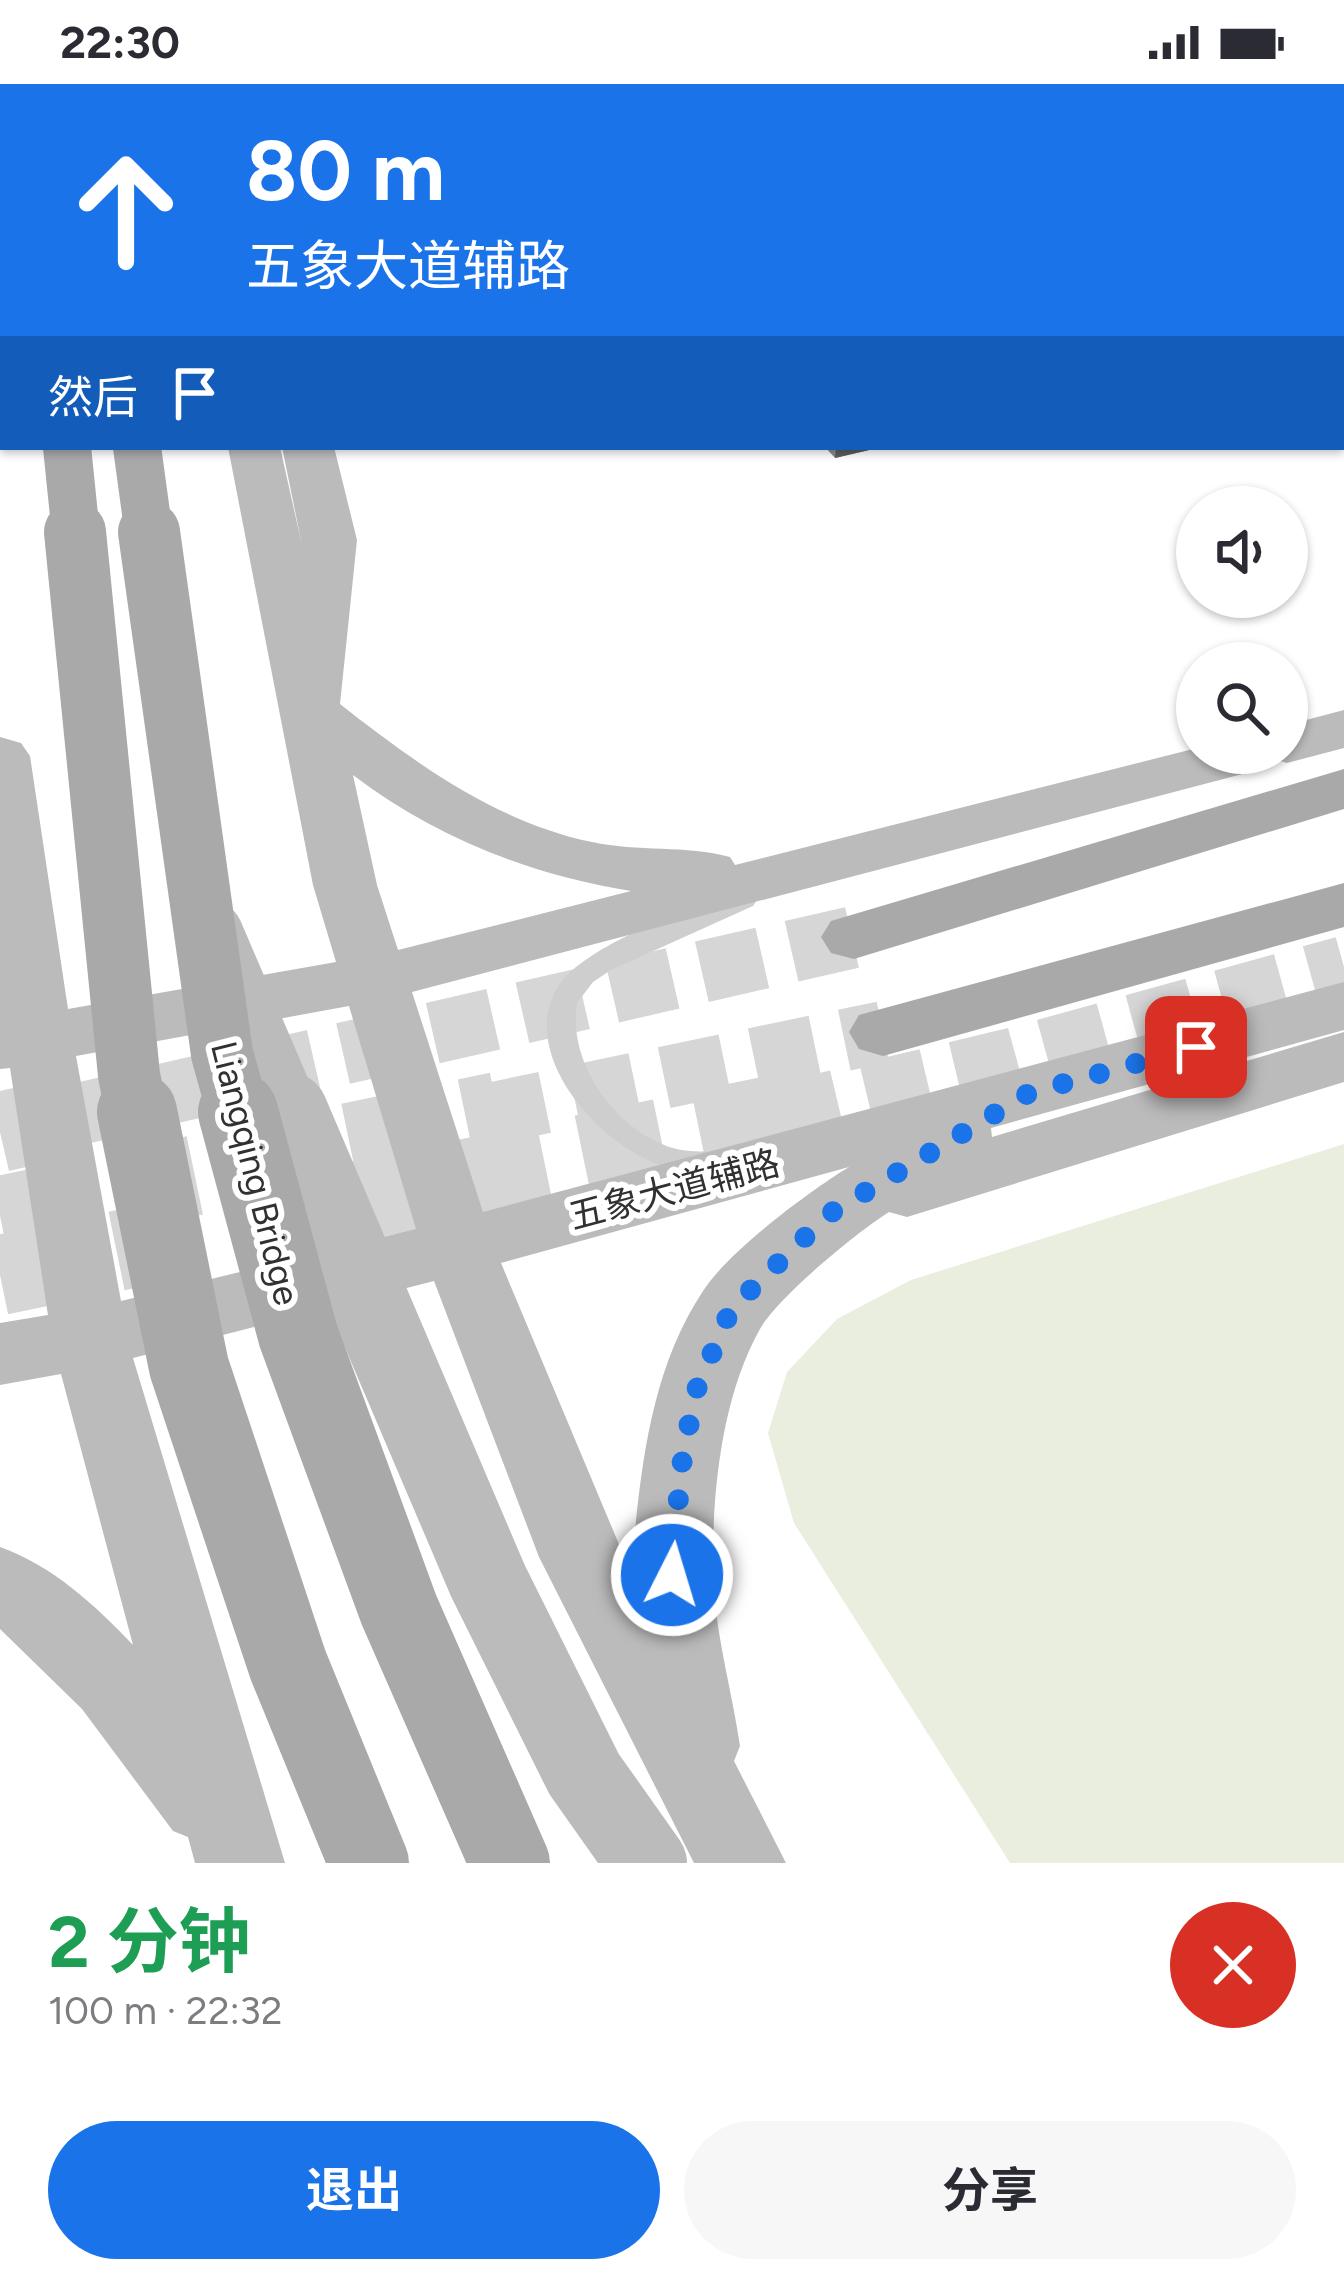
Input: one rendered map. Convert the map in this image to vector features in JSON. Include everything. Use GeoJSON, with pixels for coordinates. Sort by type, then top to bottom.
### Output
{"type":"FeatureCollection","features":[{"type":"Feature","properties":{"kind":"main road"},"geometry":{"type":"LineString","coordinates":[[67,450],[129,1076],[188,1366],[288,1665],[369,1863]]}},
{"type":"Feature","properties":{"kind":"main road","name":"Liangqing Bridge"},"geometry":{"type":"LineString","coordinates":[[137,450],[222,1054],[298,1335],[399,1610],[510,1863]]}},
{"type":"Feature","properties":{"kind":"main road"},"geometry":{"type":"LineString","coordinates":[[255,450],[345,885],[458,1247],[580,1557],[741,1863]]}},
{"type":"Feature","properties":{"kind":"main road"},"geometry":{"type":"LineString","coordinates":[[309,450],[330,540],[310,710]]}},
{"type":"Feature","properties":{"kind":"main road"},"geometry":{"type":"LineString","coordinates":[[310,710],[405,783],[568,858],[666,875],[830,862]]}},
{"type":"Feature","properties":{"kind":"main road"},"geometry":{"type":"LineString","coordinates":[[1308,738],[1344,729]]}},
{"type":"Feature","properties":{"kind":"main road"},"geometry":{"type":"LineString","coordinates":[[0,756],[20,1042],[129,1489],[237,1853]]}},
{"type":"Feature","properties":{"kind":"main road"},"geometry":{"type":"LineString","coordinates":[[20,1042],[374,979],[1176,773]]}},
{"type":"Feature","properties":{"kind":"main road"},"geometry":{"type":"LineString","coordinates":[[854,937],[1344,788]]}},
{"type":"Feature","properties":{"kind":"main road"},"geometry":{"type":"LineString","coordinates":[[883,1032],[1344,905]]}},
{"type":"Feature","properties":{"kind":"main road"},"geometry":{"type":"LineString","coordinates":[[202,908],[488,1581],[584,1774],[646,1863]]}},
{"type":"Feature","properties":{"kind":"main road"},"geometry":{"type":"LineString","coordinates":[[703,1791],[672,1575],[681,1468],[695,1393],[731,1309],[836,1179],[1029,1093],[1344,1006]]}},
{"type":"Feature","properties":{"kind":"main road"},"geometry":{"type":"LineString","coordinates":[[836,1179],[1344,1057]]}},
{"type":"Feature","properties":{"kind":"main road","name":"五象大道辅路"},"geometry":{"type":"LineString","coordinates":[[0,1354],[90,1339],[458,1247],[836,1179]]}},
{"type":"Feature","properties":{"kind":"main road"},"geometry":{"type":"LineString","coordinates":[[0,1583],[47,1613],[122,1690],[237,1853]]}},
{"type":"Feature","properties":{"kind":"lane"},"geometry":{"type":"LineString","coordinates":[[830,862],[608,960],[572,987],[560,1020],[572,1068],[592,1106],[618,1132],[665,1156],[836,1179]]}},
{"type":"Feature","properties":{"kind":"green space"},"geometry":{"type":"Polygon","coordinates":[[[1344,1144],[1344,1863],[1010,1863],[794,1523],[768,1433],[787,1372],[837,1319],[911,1280],[1344,1144]]]}},
{"type":"Feature","properties":{"kind":"tunnel"},"geometry":{"type":"LineString","coordinates":[[74,1115],[854,937]]}},
{"type":"Feature","properties":{"kind":"tunnel"},"geometry":{"type":"LineString","coordinates":[[787,1113],[1012,1059],[1344,967]]}},
{"type":"Feature","properties":{"kind":"tunnel"},"geometry":{"type":"LineString","coordinates":[[484,1115],[883,1032]]}},
{"type":"Feature","properties":{"kind":"tunnel"},"geometry":{"type":"LineString","coordinates":[[0,1132],[87,1112]]}},
{"type":"Feature","properties":{"kind":"tunnel"},"geometry":{"type":"LineString","coordinates":[[0,1216],[498,1112]]}},
{"type":"Feature","properties":{"kind":"tunnel"},"geometry":{"type":"LineString","coordinates":[[0,1275],[787,1113]]}},
{"type":"Feature","properties":{"kind":"tunnel"},"geometry":{"type":"LineString","coordinates":[[777,1115],[787,1113]]}},
{"type":"Feature","properties":{"kind":"route"},"geometry":{"type":"LineString","coordinates":[[672,1575],[681,1468],[695,1393],[731,1309],[829,1214],[1029,1093],[1196,1047]]}}]}
